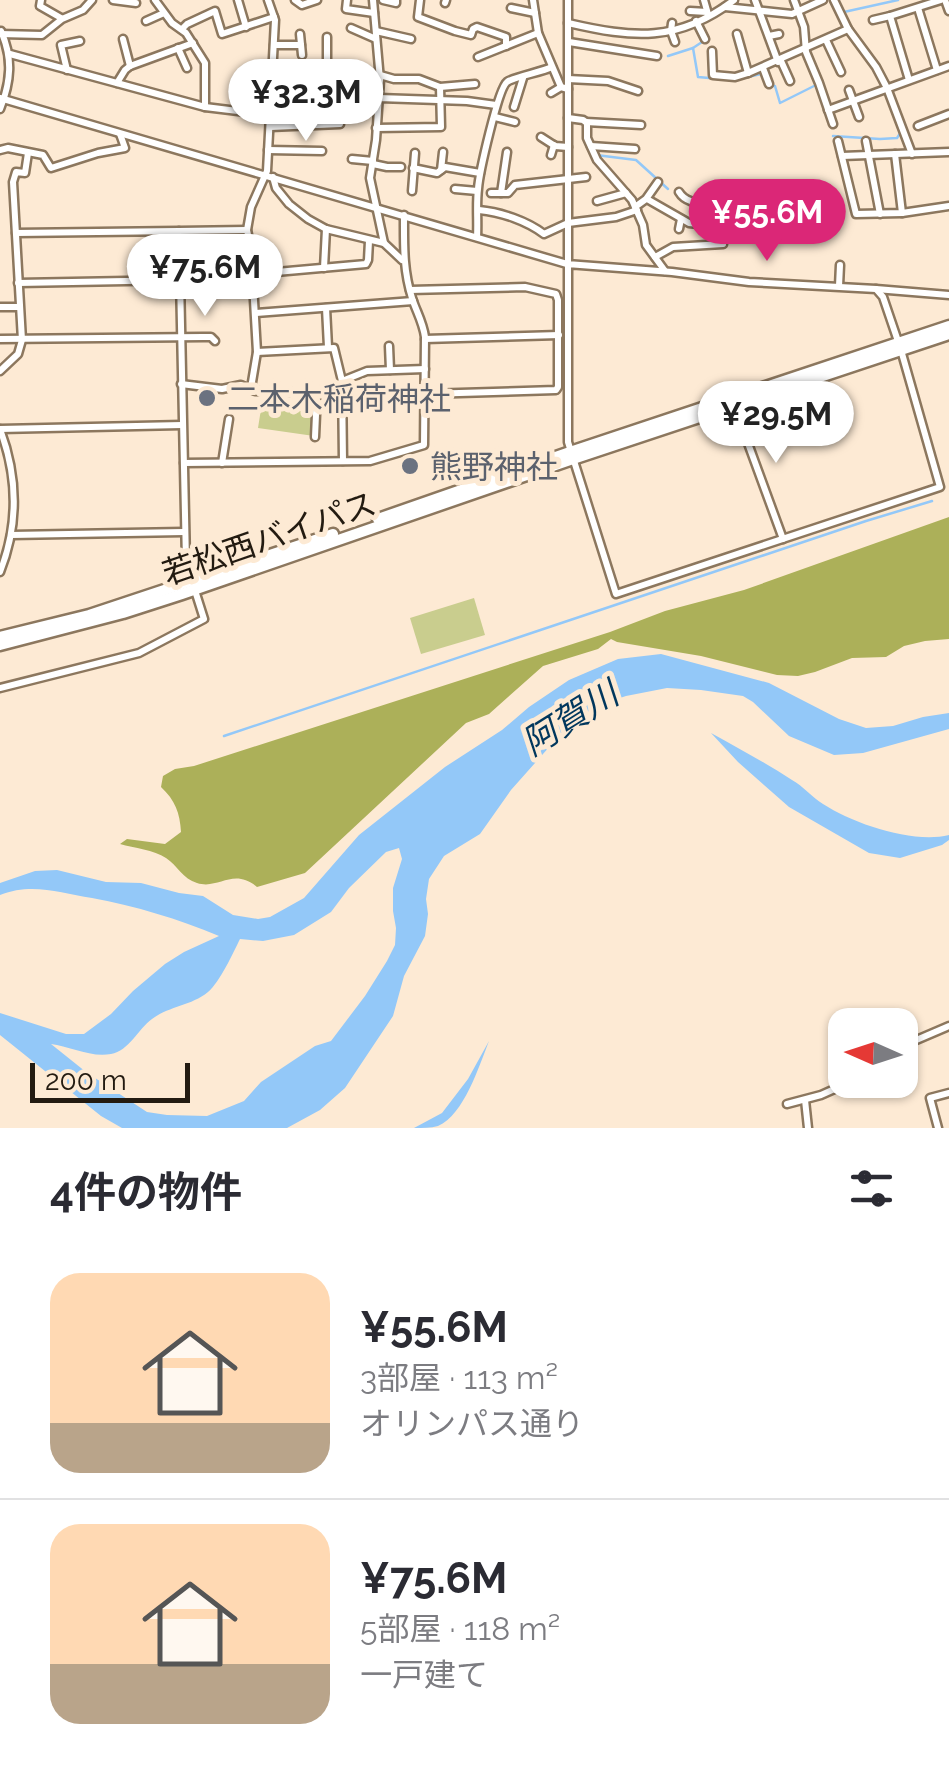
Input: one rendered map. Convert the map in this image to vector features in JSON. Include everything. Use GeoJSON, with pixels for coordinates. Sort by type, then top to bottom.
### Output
{"type":"FeatureCollection","features":[{"type":"Feature","properties":{"kind":"highway","name":"若松西バイパス"},"geometry":{"type":"LineString","coordinates":[[572,456],[734,405],[949,326]]}},
{"type":"Feature","properties":{"kind":"highway","name":"若松西バイパス"},"geometry":{"type":"LineString","coordinates":[[0,645],[122,613],[572,456],[899,346],[949,334]]}},
{"type":"Feature","properties":{"kind":"highway","name":"若松西バイパス"},"geometry":{"type":"LineString","coordinates":[[0,637],[194,586]]}},
{"type":"Feature","properties":{"kind":"street"},"geometry":{"type":"LineString","coordinates":[[41,0],[40,6],[62,18]]}},
{"type":"Feature","properties":{"kind":"street"},"geometry":{"type":"LineString","coordinates":[[0,108],[10,54],[1,33],[42,35],[62,18],[83,10],[92,0]]}},
{"type":"Feature","properties":{"kind":"street"},"geometry":{"type":"LineString","coordinates":[[113,0],[136,4]]}},
{"type":"Feature","properties":{"kind":"street"},"geometry":{"type":"LineString","coordinates":[[155,0],[172,23],[182,28],[205,62],[204,107]]}},
{"type":"Feature","properties":{"kind":"street"},"geometry":{"type":"LineString","coordinates":[[238,0],[246,27]]}},
{"type":"Feature","properties":{"kind":"street"},"geometry":{"type":"LineString","coordinates":[[268,0],[274,17],[269,176],[299,213],[326,229],[384,243],[403,261]]}},
{"type":"Feature","properties":{"kind":"street"},"geometry":{"type":"LineString","coordinates":[[295,0],[302,5],[317,0]]}},
{"type":"Feature","properties":{"kind":"street"},"geometry":{"type":"LineString","coordinates":[[347,0],[346,9],[374,13]]}},
{"type":"Feature","properties":{"kind":"street"},"geometry":{"type":"LineString","coordinates":[[373,0],[380,75],[371,184],[384,243]]}},
{"type":"Feature","properties":{"kind":"street"},"geometry":{"type":"LineString","coordinates":[[383,0],[396,0]]}},
{"type":"Feature","properties":{"kind":"street"},"geometry":{"type":"LineString","coordinates":[[420,0],[418,17],[471,35],[477,27],[506,36],[506,46]]}},
{"type":"Feature","properties":{"kind":"street"},"geometry":{"type":"LineString","coordinates":[[533,0],[538,34],[565,88]]}},
{"type":"Feature","properties":{"kind":"street"},"geometry":{"type":"LineString","coordinates":[[568,0],[567,334],[572,456],[616,594],[940,487],[899,346],[883,297],[876,289]]}},
{"type":"Feature","properties":{"kind":"street"},"geometry":{"type":"LineString","coordinates":[[704,0],[708,14]]}},
{"type":"Feature","properties":{"kind":"street"},"geometry":{"type":"LineString","coordinates":[[568,23],[609,33],[657,34],[724,8],[734,0]]}},
{"type":"Feature","properties":{"kind":"street"},"geometry":{"type":"LineString","coordinates":[[755,0],[790,81]]}},
{"type":"Feature","properties":{"kind":"street"},"geometry":{"type":"LineString","coordinates":[[794,0],[832,124]]}},
{"type":"Feature","properties":{"kind":"street"},"geometry":{"type":"LineString","coordinates":[[724,8],[792,14],[823,0]]}},
{"type":"Feature","properties":{"kind":"street"},"geometry":{"type":"LineString","coordinates":[[834,0],[848,30],[887,88],[912,154]]}},
{"type":"Feature","properties":{"kind":"street"},"geometry":{"type":"LineString","coordinates":[[873,20],[943,0],[949,11]]}},
{"type":"Feature","properties":{"kind":"street"},"geometry":{"type":"LineString","coordinates":[[511,8],[535,13]]}},
{"type":"Feature","properties":{"kind":"street"},"geometry":{"type":"LineString","coordinates":[[918,8],[937,70]]}},
{"type":"Feature","properties":{"kind":"street"},"geometry":{"type":"LineString","coordinates":[[182,28],[214,12],[222,34],[274,17]]}},
{"type":"Feature","properties":{"kind":"street"},"geometry":{"type":"LineString","coordinates":[[146,21],[164,13]]}},
{"type":"Feature","properties":{"kind":"street"},"geometry":{"type":"LineString","coordinates":[[890,16],[909,80]]}},
{"type":"Feature","properties":{"kind":"street"},"geometry":{"type":"LineString","coordinates":[[691,19],[706,39]]}},
{"type":"Feature","properties":{"kind":"street"},"geometry":{"type":"LineString","coordinates":[[657,34],[658,24]]}},
{"type":"Feature","properties":{"kind":"street"},"geometry":{"type":"LineString","coordinates":[[672,27],[675,42]]}},
{"type":"Feature","properties":{"kind":"street"},"geometry":{"type":"LineString","coordinates":[[350,28],[410,39]]}},
{"type":"Feature","properties":{"kind":"street"},"geometry":{"type":"LineString","coordinates":[[712,52],[714,76],[735,77],[848,30]]}},
{"type":"Feature","properties":{"kind":"street"},"geometry":{"type":"LineString","coordinates":[[300,34],[302,55]]}},
{"type":"Feature","properties":{"kind":"street"},"geometry":{"type":"LineString","coordinates":[[478,58],[538,34]]}},
{"type":"Feature","properties":{"kind":"street"},"geometry":{"type":"LineString","coordinates":[[737,34],[748,74]]}},
{"type":"Feature","properties":{"kind":"street"},"geometry":{"type":"LineString","coordinates":[[769,36],[779,34]]}},
{"type":"Feature","properties":{"kind":"street"},"geometry":{"type":"LineString","coordinates":[[272,80],[328,68],[326,37]]}},
{"type":"Feature","properties":{"kind":"street"},"geometry":{"type":"LineString","coordinates":[[123,39],[130,66]]}},
{"type":"Feature","properties":{"kind":"street"},"geometry":{"type":"LineString","coordinates":[[67,70],[61,46],[80,40]]}},
{"type":"Feature","properties":{"kind":"street"},"geometry":{"type":"LineString","coordinates":[[826,40],[841,72]]}},
{"type":"Feature","properties":{"kind":"street"},"geometry":{"type":"LineString","coordinates":[[116,84],[130,66],[192,42]]}},
{"type":"Feature","properties":{"kind":"street"},"geometry":{"type":"LineString","coordinates":[[569,42],[657,56]]}},
{"type":"Feature","properties":{"kind":"street"},"geometry":{"type":"LineString","coordinates":[[274,46],[301,44]]}},
{"type":"Feature","properties":{"kind":"street"},"geometry":{"type":"LineString","coordinates":[[178,48],[186,68]]}},
{"type":"Feature","properties":{"kind":"street"},"geometry":{"type":"LineString","coordinates":[[10,54],[204,107],[270,116]]}},
{"type":"Feature","properties":{"kind":"street"},"geometry":{"type":"LineString","coordinates":[[828,110],[949,66]]}},
{"type":"Feature","properties":{"kind":"street"},"geometry":{"type":"LineString","coordinates":[[477,237],[477,191],[496,105],[506,83],[552,67]]}},
{"type":"Feature","properties":{"kind":"street"},"geometry":{"type":"LineString","coordinates":[[763,68],[769,84]]}},
{"type":"Feature","properties":{"kind":"street"},"geometry":{"type":"LineString","coordinates":[[380,75],[419,79],[440,87],[471,84],[467,101]]}},
{"type":"Feature","properties":{"kind":"street"},"geometry":{"type":"LineString","coordinates":[[514,107],[522,78]]}},
{"type":"Feature","properties":{"kind":"street"},"geometry":{"type":"LineString","coordinates":[[568,78],[608,81],[638,91]]}},
{"type":"Feature","properties":{"kind":"street"},"geometry":{"type":"LineString","coordinates":[[376,128],[441,127],[440,87]]}},
{"type":"Feature","properties":{"kind":"street"},"geometry":{"type":"LineString","coordinates":[[551,93],[565,88]]}},
{"type":"Feature","properties":{"kind":"street"},"geometry":{"type":"LineString","coordinates":[[849,90],[858,118]]}},
{"type":"Feature","properties":{"kind":"street"},"geometry":{"type":"LineString","coordinates":[[271,104],[379,98],[496,105]]}},
{"type":"Feature","properties":{"kind":"street"},"geometry":{"type":"LineString","coordinates":[[2,99],[567,264],[749,282],[949,295]]}},
{"type":"Feature","properties":{"kind":"street"},"geometry":{"type":"LineString","coordinates":[[918,126],[949,114]]}},
{"type":"Feature","properties":{"kind":"street"},"geometry":{"type":"LineString","coordinates":[[495,117],[515,122]]}},
{"type":"Feature","properties":{"kind":"street"},"geometry":{"type":"LineString","coordinates":[[568,118],[641,125]]}},
{"type":"Feature","properties":{"kind":"street"},"geometry":{"type":"LineString","coordinates":[[586,122],[587,138],[597,160],[636,208],[644,225],[646,246],[665,271]]}},
{"type":"Feature","properties":{"kind":"street"},"geometry":{"type":"LineString","coordinates":[[270,127],[340,124]]}},
{"type":"Feature","properties":{"kind":"street"},"geometry":{"type":"LineString","coordinates":[[0,150],[43,155],[52,168],[125,148],[120,133]]}},
{"type":"Feature","properties":{"kind":"street"},"geometry":{"type":"LineString","coordinates":[[541,137],[568,147]]}},
{"type":"Feature","properties":{"kind":"street"},"geometry":{"type":"LineString","coordinates":[[838,141],[856,214],[949,206]]}},
{"type":"Feature","properties":{"kind":"street"},"geometry":{"type":"LineString","coordinates":[[866,141],[880,214]]}},
{"type":"Feature","properties":{"kind":"street"},"geometry":{"type":"LineString","coordinates":[[551,155],[554,145]]}},
{"type":"Feature","properties":{"kind":"street"},"geometry":{"type":"LineString","coordinates":[[590,146],[635,149]]}},
{"type":"Feature","properties":{"kind":"street"},"geometry":{"type":"LineString","coordinates":[[268,150],[322,151]]}},
{"type":"Feature","properties":{"kind":"street"},"geometry":{"type":"LineString","coordinates":[[441,170],[442,152]]}},
{"type":"Feature","properties":{"kind":"street"},"geometry":{"type":"LineString","coordinates":[[501,193],[508,152]]}},
{"type":"Feature","properties":{"kind":"street"},"geometry":{"type":"LineString","coordinates":[[842,156],[949,152]]}},
{"type":"Feature","properties":{"kind":"street"},"geometry":{"type":"LineString","coordinates":[[412,191],[415,153]]}},
{"type":"Feature","properties":{"kind":"street"},"geometry":{"type":"LineString","coordinates":[[0,371],[18,354],[22,340],[13,182],[16,172],[25,174],[28,154]]}},
{"type":"Feature","properties":{"kind":"street"},"geometry":{"type":"LineString","coordinates":[[895,154],[902,213]]}},
{"type":"Feature","properties":{"kind":"street"},"geometry":{"type":"LineString","coordinates":[[352,159],[388,168],[401,167]]}},
{"type":"Feature","properties":{"kind":"street"},"geometry":{"type":"LineString","coordinates":[[414,168],[437,172],[445,166],[480,174]]}},
{"type":"Feature","properties":{"kind":"street"},"geometry":{"type":"LineString","coordinates":[[251,388],[257,352],[252,249],[247,230],[251,207],[269,176]]}},
{"type":"Feature","properties":{"kind":"street"},"geometry":{"type":"LineString","coordinates":[[491,193],[511,191],[515,185],[586,176]]}},
{"type":"Feature","properties":{"kind":"street"},"geometry":{"type":"LineString","coordinates":[[479,210],[535,226],[544,234],[568,223],[616,216],[636,208],[658,182]]}},
{"type":"Feature","properties":{"kind":"street"},"geometry":{"type":"LineString","coordinates":[[455,189],[477,191]]}},
{"type":"Feature","properties":{"kind":"street"},"geometry":{"type":"LineString","coordinates":[[597,201],[626,192]]}},
{"type":"Feature","properties":{"kind":"street"},"geometry":{"type":"LineString","coordinates":[[679,230],[681,195],[692,202],[714,204]]}},
{"type":"Feature","properties":{"kind":"street"},"geometry":{"type":"LineString","coordinates":[[647,199],[689,223],[717,226]]}},
{"type":"Feature","properties":{"kind":"street"},"geometry":{"type":"LineString","coordinates":[[184,463],[370,461],[424,445],[426,339],[403,261],[404,216]]}},
{"type":"Feature","properties":{"kind":"street"},"geometry":{"type":"LineString","coordinates":[[324,268],[326,229]]}},
{"type":"Feature","properties":{"kind":"street"},"geometry":{"type":"LineString","coordinates":[[0,688],[138,652],[204,620],[186,562],[184,532],[180,230]]}},
{"type":"Feature","properties":{"kind":"street"},"geometry":{"type":"LineString","coordinates":[[16,233],[247,230]]}},
{"type":"Feature","properties":{"kind":"street"},"geometry":{"type":"LineString","coordinates":[[253,274],[366,264],[369,240]]}},
{"type":"Feature","properties":{"kind":"street"},"geometry":{"type":"LineString","coordinates":[[655,257],[673,247],[724,244]]}},
{"type":"Feature","properties":{"kind":"street"},"geometry":{"type":"LineString","coordinates":[[839,286],[840,265]]}},
{"type":"Feature","properties":{"kind":"street"},"geometry":{"type":"LineString","coordinates":[[18,283],[222,273]]}},
{"type":"Feature","properties":{"kind":"street"},"geometry":{"type":"LineString","coordinates":[[182,384],[342,393],[556,390],[556,294],[509,287],[410,290]]}},
{"type":"Feature","properties":{"kind":"street"},"geometry":{"type":"LineString","coordinates":[[256,313],[413,302]]}},
{"type":"Feature","properties":{"kind":"street"},"geometry":{"type":"LineString","coordinates":[[0,308],[19,307]]}},
{"type":"Feature","properties":{"kind":"street"},"geometry":{"type":"LineString","coordinates":[[326,308],[328,347]]}},
{"type":"Feature","properties":{"kind":"street"},"geometry":{"type":"LineString","coordinates":[[426,339],[567,334]]}},
{"type":"Feature","properties":{"kind":"street"},"geometry":{"type":"LineString","coordinates":[[0,339],[212,337],[215,341]]}},
{"type":"Feature","properties":{"kind":"street"},"geometry":{"type":"LineString","coordinates":[[389,346],[390,370]]}},
{"type":"Feature","properties":{"kind":"street"},"geometry":{"type":"LineString","coordinates":[[257,352],[334,348],[342,382],[343,461]]}},
{"type":"Feature","properties":{"kind":"street"},"geometry":{"type":"LineString","coordinates":[[342,382],[362,372],[425,369]]}},
{"type":"Feature","properties":{"kind":"street"},"geometry":{"type":"LineString","coordinates":[[315,437],[317,392]]}},
{"type":"Feature","properties":{"kind":"street"},"geometry":{"type":"LineString","coordinates":[[734,405],[782,539]]}},
{"type":"Feature","properties":{"kind":"street"},"geometry":{"type":"LineString","coordinates":[[222,463],[229,419]]}},
{"type":"Feature","properties":{"kind":"street"},"geometry":{"type":"LineString","coordinates":[[0,572],[15,504],[0,429],[182,425]]}},
{"type":"Feature","properties":{"kind":"street"},"geometry":{"type":"LineString","coordinates":[[11,535],[184,532]]}},
{"type":"Feature","properties":{"kind":"street"},"geometry":{"type":"LineString","coordinates":[[918,1039],[949,1026]]}},
{"type":"Feature","properties":{"kind":"street"},"geometry":{"type":"LineString","coordinates":[[787,1104],[828,1092]]}},
{"type":"Feature","properties":{"kind":"street"},"geometry":{"type":"LineString","coordinates":[[938,1128],[929,1100],[949,1093]]}},
{"type":"Feature","properties":{"kind":"street"},"geometry":{"type":"LineString","coordinates":[[804,1100],[808,1128]]}},
{"type":"Feature","properties":{"kind":"green space"},"geometry":{"type":"Polygon","coordinates":[[[294,401],[294,406],[301,407],[302,417],[315,418],[314,436],[258,428],[261,409],[294,401]]]}},
{"type":"Feature","properties":{"kind":"green space"},"geometry":{"type":"Polygon","coordinates":[[[949,517],[949,639],[904,646],[886,657],[852,658],[798,676],[777,675],[611,639],[598,649],[543,666],[489,714],[466,723],[305,873],[257,887],[241,879],[197,883],[161,855],[120,844],[127,839],[165,844],[181,832],[176,807],[161,787],[163,776],[175,769],[610,632],[665,611],[744,590],[949,517]]]}},
{"type":"Feature","properties":{"kind":"green space"},"geometry":{"type":"Polygon","coordinates":[[[474,598],[485,635],[421,654],[410,618],[474,598]]]}},
{"type":"Feature","properties":{"kind":"water","name":"阿賀川"},"geometry":{"type":"Polygon","coordinates":[[[661,654],[769,683],[839,719],[866,728],[949,713],[949,729],[863,753],[834,755],[789,736],[743,696],[667,688],[596,706],[567,727],[511,790],[480,834],[444,856],[429,879],[425,936],[404,976],[393,1016],[345,1088],[320,1110],[287,1128],[122,1128],[101,1116],[0,1035],[0,1013],[66,1034],[84,1034],[165,964],[219,936],[141,909],[57,891],[23,889],[0,895],[0,883],[35,871],[57,870],[106,882],[141,883],[203,896],[233,915],[270,917],[304,898],[359,835],[445,767],[569,680],[618,659],[661,654]],[[399,848],[386,852],[331,912],[294,935],[263,941],[240,939],[222,975],[208,992],[152,1019],[117,1052],[96,1054],[51,1044],[147,1112],[207,1116],[244,1101],[261,1082],[315,1046],[331,1041],[365,996],[395,945],[393,888],[402,859],[399,848]]]}},
{"type":"Feature","properties":{"kind":"water"},"geometry":{"type":"Polygon","coordinates":[[[711,733],[851,819],[918,837],[949,835],[949,840],[900,858],[869,853],[789,807],[711,733]]]}},
{"type":"Feature","properties":{"kind":"water"},"geometry":{"type":"Polygon","coordinates":[[[489,1041],[456,1112],[438,1126],[414,1128],[442,1113],[468,1079],[489,1041]]]}},
{"type":"Feature","properties":{"kind":"waterway"},"geometry":{"type":"LineString","coordinates":[[844,12],[898,0]]}},
{"type":"Feature","properties":{"kind":"waterway"},"geometry":{"type":"LineString","coordinates":[[668,56],[702,42]]}},
{"type":"Feature","properties":{"kind":"waterway"},"geometry":{"type":"LineString","coordinates":[[693,48],[698,77],[731,80]]}},
{"type":"Feature","properties":{"kind":"waterway"},"geometry":{"type":"LineString","coordinates":[[739,79],[761,74]]}},
{"type":"Feature","properties":{"kind":"waterway"},"geometry":{"type":"LineString","coordinates":[[771,86],[775,86],[780,103],[814,86]]}},
{"type":"Feature","properties":{"kind":"waterway"},"geometry":{"type":"LineString","coordinates":[[833,136],[880,139],[897,138],[901,132]]}},
{"type":"Feature","properties":{"kind":"waterway"},"geometry":{"type":"LineString","coordinates":[[596,155],[636,160],[668,189]]}},
{"type":"Feature","properties":{"kind":"waterway"},"geometry":{"type":"LineString","coordinates":[[224,736],[932,501]]}},
{"type":"Feature","properties":{"kind":"place","name":"二本木稲荷神社"},"geometry":{"type":"Point","coordinates":[207,398]}},
{"type":"Feature","properties":{"kind":"place","name":"熊野神社"},"geometry":{"type":"Point","coordinates":[410,466]}}]}
